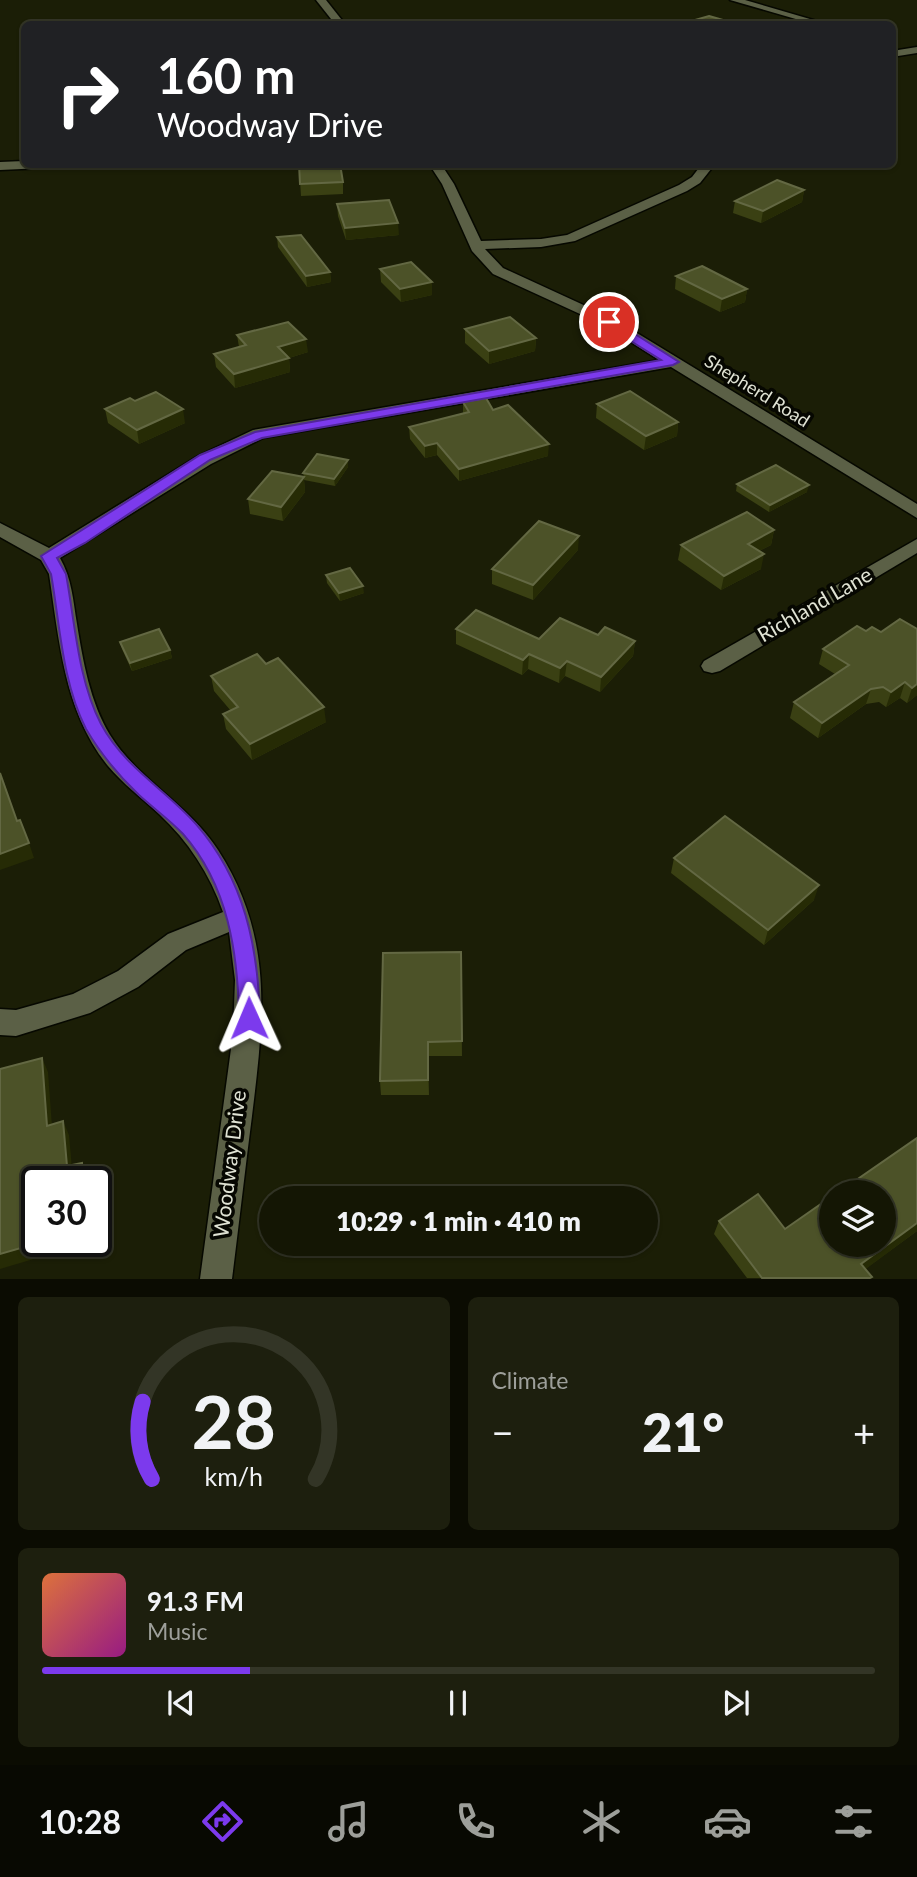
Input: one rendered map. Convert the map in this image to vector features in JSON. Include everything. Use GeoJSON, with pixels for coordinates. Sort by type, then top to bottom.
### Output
{"type":"FeatureCollection","features":[{"type":"Feature","properties":{"kind":"street"},"geometry":{"type":"LineString","coordinates":[[321,0],[338,21]]}},
{"type":"Feature","properties":{"kind":"street"},"geometry":{"type":"LineString","coordinates":[[735,0],[811,21]]}},
{"type":"Feature","properties":{"kind":"street"},"geometry":{"type":"LineString","coordinates":[[896,46],[915,50]]}},
{"type":"Feature","properties":{"kind":"street"},"geometry":{"type":"LineString","coordinates":[[896,53],[915,50]]}},
{"type":"Feature","properties":{"kind":"street"},"geometry":{"type":"LineString","coordinates":[[0,166],[21,165]]}},
{"type":"Feature","properties":{"kind":"street","name":"Shepherd Road"},"geometry":{"type":"LineString","coordinates":[[438,168],[448,184],[464,224],[486,261],[498,271],[585,310],[917,512]]}},
{"type":"Feature","properties":{"kind":"street"},"geometry":{"type":"LineString","coordinates":[[477,245],[541,243],[587,232],[684,188],[696,180],[706,168]]}},
{"type":"Feature","properties":{"kind":"street"},"geometry":{"type":"LineString","coordinates":[[0,529],[49,556],[80,540],[205,457],[259,434],[673,362]]}},
{"type":"Feature","properties":{"kind":"street","name":"Richland Lane"},"geometry":{"type":"LineString","coordinates":[[712,666],[917,545]]}},
{"type":"Feature","properties":{"kind":"street","name":"Woodway Drive"},"geometry":{"type":"LineString","coordinates":[[49,556],[59,574],[80,697],[94,728],[115,758],[142,787],[189,829],[213,863],[238,917],[248,968],[249,1018],[216,1279]]}},
{"type":"Feature","properties":{"kind":"street"},"geometry":{"type":"LineString","coordinates":[[0,1022],[16,1023],[80,1004],[128,979],[177,942],[238,917]]}},
{"type":"Feature","properties":{"kind":"building"},"geometry":{"type":"Polygon","coordinates":[[[709,16],[726,21],[692,21],[709,16]]]}},
{"type":"Feature","properties":{"kind":"building"},"geometry":{"type":"Polygon","coordinates":[[[299,168],[341,168],[343,182],[300,184],[299,168]]]}},
{"type":"Feature","properties":{"kind":"building"},"geometry":{"type":"Polygon","coordinates":[[[777,180],[804,190],[763,211],[735,201],[777,180]]]}},
{"type":"Feature","properties":{"kind":"building"},"geometry":{"type":"Polygon","coordinates":[[[389,200],[398,223],[345,228],[337,204],[389,200]]]}},
{"type":"Feature","properties":{"kind":"building"},"geometry":{"type":"Polygon","coordinates":[[[301,235],[330,272],[306,276],[277,237],[301,235]]]}},
{"type":"Feature","properties":{"kind":"building"},"geometry":{"type":"Polygon","coordinates":[[[411,262],[432,282],[400,289],[380,269],[411,262]]]}},
{"type":"Feature","properties":{"kind":"building"},"geometry":{"type":"Polygon","coordinates":[[[702,266],[747,289],[722,299],[676,276],[702,266]]]}},
{"type":"Feature","properties":{"kind":"building"},"geometry":{"type":"Polygon","coordinates":[[[510,317],[536,338],[489,351],[465,329],[510,317]]]}},
{"type":"Feature","properties":{"kind":"building"},"geometry":{"type":"Polygon","coordinates":[[[288,322],[306,339],[278,347],[289,358],[234,374],[214,354],[246,345],[237,335],[288,322]]]}},
{"type":"Feature","properties":{"kind":"building"},"geometry":{"type":"Polygon","coordinates":[[[630,391],[678,422],[646,436],[597,404],[630,391]]]}},
{"type":"Feature","properties":{"kind":"building"},"geometry":{"type":"Polygon","coordinates":[[[156,392],[183,409],[137,430],[105,409],[130,398],[135,401],[156,392]]]}},
{"type":"Feature","properties":{"kind":"building"},"geometry":{"type":"Polygon","coordinates":[[[486,398],[493,410],[508,405],[549,444],[459,469],[437,443],[425,446],[409,427],[469,412],[463,402],[486,398]]]}},
{"type":"Feature","properties":{"kind":"building"},"geometry":{"type":"Polygon","coordinates":[[[317,454],[348,460],[334,479],[303,473],[317,454]]]}},
{"type":"Feature","properties":{"kind":"building"},"geometry":{"type":"Polygon","coordinates":[[[776,465],[809,485],[770,505],[737,484],[776,465]]]}},
{"type":"Feature","properties":{"kind":"building"},"geometry":{"type":"Polygon","coordinates":[[[272,471],[304,477],[281,507],[248,499],[272,471]]]}},
{"type":"Feature","properties":{"kind":"building"},"geometry":{"type":"Polygon","coordinates":[[[747,512],[774,530],[748,544],[764,554],[724,576],[681,545],[747,512]]]}},
{"type":"Feature","properties":{"kind":"building"},"geometry":{"type":"Polygon","coordinates":[[[539,521],[579,536],[533,585],[492,569],[539,521]]]}},
{"type":"Feature","properties":{"kind":"building"},"geometry":{"type":"Polygon","coordinates":[[[350,568],[363,586],[339,593],[326,575],[350,568]]]}},
{"type":"Feature","properties":{"kind":"building"},"geometry":{"type":"Polygon","coordinates":[[[476,610],[539,639],[560,618],[598,635],[605,627],[635,641],[601,677],[567,661],[560,668],[529,654],[523,660],[456,629],[476,610]]]}},
{"type":"Feature","properties":{"kind":"building"},"geometry":{"type":"Polygon","coordinates":[[[900,619],[917,629],[917,684],[912,688],[905,682],[891,692],[883,687],[871,689],[822,723],[794,702],[849,665],[823,649],[857,626],[866,631],[872,627],[881,632],[900,619]]]}},
{"type":"Feature","properties":{"kind":"building"},"geometry":{"type":"Polygon","coordinates":[[[159,629],[170,650],[130,663],[120,642],[159,629]]]}},
{"type":"Feature","properties":{"kind":"building"},"geometry":{"type":"Polygon","coordinates":[[[257,654],[266,664],[278,658],[324,707],[250,744],[223,714],[238,707],[211,676],[257,654]]]}},
{"type":"Feature","properties":{"kind":"building"},"geometry":{"type":"Polygon","coordinates":[[[0,773],[17,821],[20,820],[29,843],[0,854],[0,773]]]}},
{"type":"Feature","properties":{"kind":"building"},"geometry":{"type":"Polygon","coordinates":[[[725,816],[819,885],[768,930],[674,858],[725,816]]]}},
{"type":"Feature","properties":{"kind":"building"},"geometry":{"type":"Polygon","coordinates":[[[461,952],[462,1041],[428,1042],[428,1080],[380,1081],[383,953],[461,952]]]}},
{"type":"Feature","properties":{"kind":"building"},"geometry":{"type":"Polygon","coordinates":[[[42,1058],[47,1126],[63,1121],[67,1166],[21,1166],[21,1248],[0,1254],[0,1069],[42,1058]]]}},
{"type":"Feature","properties":{"kind":"building"},"geometry":{"type":"Polygon","coordinates":[[[917,1138],[917,1223],[896,1238],[896,1180],[856,1180],[917,1138]]]}},
{"type":"Feature","properties":{"kind":"building"},"geometry":{"type":"Polygon","coordinates":[[[758,1194],[785,1229],[819,1205],[819,1257],[871,1257],[861,1264],[872,1277],[762,1278],[719,1221],[758,1194]]]}},
{"type":"Feature","properties":{"kind":"route"},"geometry":{"type":"LineString","coordinates":[[249,1018],[248,968],[238,917],[232,901],[213,863],[189,829],[142,787],[115,758],[94,728],[80,697],[59,574],[49,556],[80,540],[205,457],[259,434],[673,362],[609,322]]}}]}
